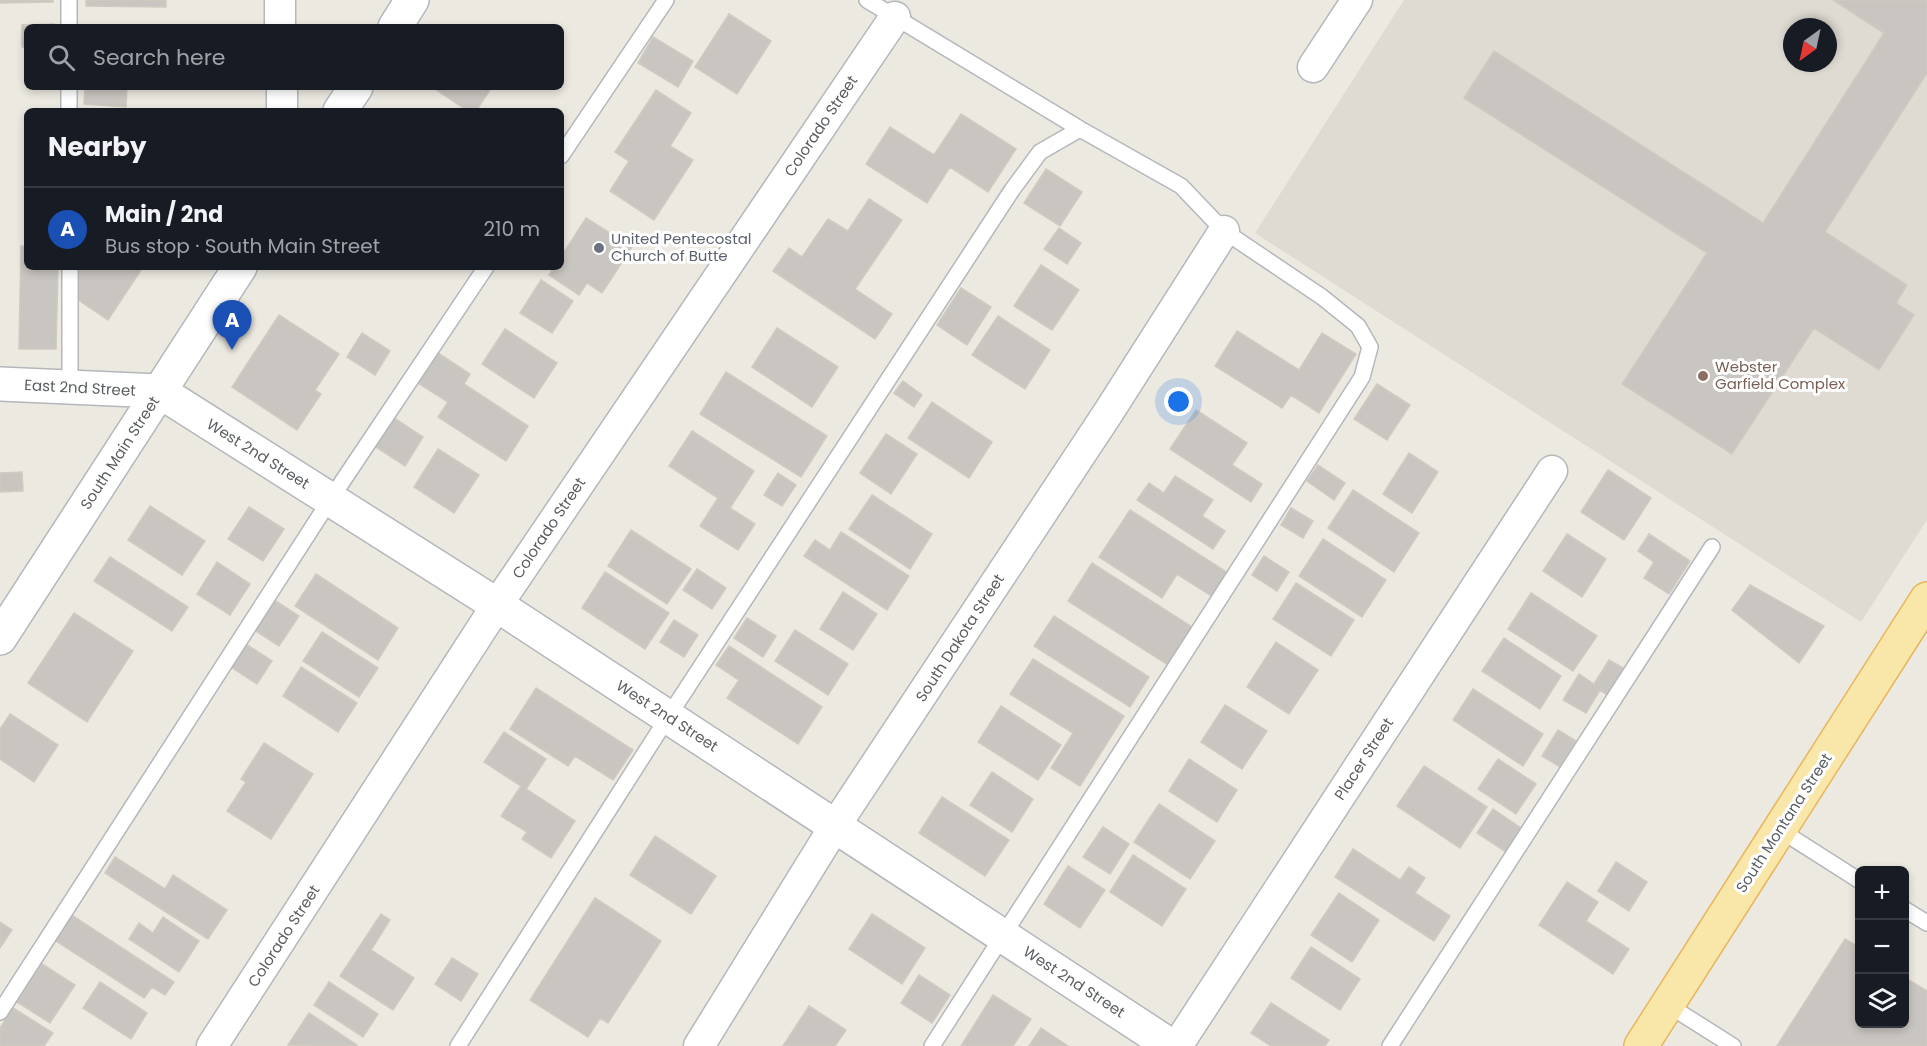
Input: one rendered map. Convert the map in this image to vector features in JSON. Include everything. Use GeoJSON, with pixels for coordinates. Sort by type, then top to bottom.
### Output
{"type":"FeatureCollection","features":[{"type":"Feature","properties":{"kind":"main road","name":"South Montana Street"},"geometry":{"type":"LineString","coordinates":[[1641,1046],[1927,599]]}},
{"type":"Feature","properties":{"kind":"street"},"geometry":{"type":"LineString","coordinates":[[280,0],[280,24]]}},
{"type":"Feature","properties":{"kind":"street"},"geometry":{"type":"LineString","coordinates":[[397,24],[412,0]]}},
{"type":"Feature","properties":{"kind":"street"},"geometry":{"type":"LineString","coordinates":[[1312,67],[1357,0]]}},
{"type":"Feature","properties":{"kind":"street","name":"Colorado Street"},"geometry":{"type":"LineString","coordinates":[[212,1046],[497,605],[895,17]]}},
{"type":"Feature","properties":{"kind":"street"},"geometry":{"type":"LineString","coordinates":[[282,90],[282,108]]}},
{"type":"Feature","properties":{"kind":"street"},"geometry":{"type":"LineString","coordinates":[[342,108],[354,90]]}},
{"type":"Feature","properties":{"kind":"street","name":"South Dakota Street"},"geometry":{"type":"LineString","coordinates":[[699,1046],[836,826],[1108,413],[1224,231]]}},
{"type":"Feature","properties":{"kind":"street","name":"South Main Street"},"geometry":{"type":"LineString","coordinates":[[0,638],[238,270]]}},
{"type":"Feature","properties":{"kind":"street","name":"East 2nd Street"},"geometry":{"type":"LineString","coordinates":[[0,384],[159,391]]}},
{"type":"Feature","properties":{"kind":"street","name":"West 2nd Street"},"geometry":{"type":"LineString","coordinates":[[159,391],[497,605],[1171,1046]]}},
{"type":"Feature","properties":{"kind":"street","name":"Placer Street"},"geometry":{"type":"LineString","coordinates":[[1177,1046],[1552,471]]}},
{"type":"Feature","properties":{"kind":"lane"},"geometry":{"type":"LineString","coordinates":[[69,0],[69,24]]}},
{"type":"Feature","properties":{"kind":"lane"},"geometry":{"type":"LineString","coordinates":[[564,152],[666,0]]}},
{"type":"Feature","properties":{"kind":"lane"},"geometry":{"type":"LineString","coordinates":[[867,0],[1080,129],[1181,186],[1224,231],[1322,297],[1358,326],[1370,347],[1362,376],[932,1046]]}},
{"type":"Feature","properties":{"kind":"lane"},"geometry":{"type":"LineString","coordinates":[[69,90],[69,108]]}},
{"type":"Feature","properties":{"kind":"lane"},"geometry":{"type":"LineString","coordinates":[[458,1046],[668,717],[1012,190],[1040,152],[1080,129]]}},
{"type":"Feature","properties":{"kind":"lane"},"geometry":{"type":"LineString","coordinates":[[70,270],[70,386]]}},
{"type":"Feature","properties":{"kind":"lane"},"geometry":{"type":"LineString","coordinates":[[0,1012],[330,500],[484,270]]}},
{"type":"Feature","properties":{"kind":"lane"},"geometry":{"type":"LineString","coordinates":[[1390,1046],[1712,547]]}},
{"type":"Feature","properties":{"kind":"lane"},"geometry":{"type":"LineString","coordinates":[[1780,830],[1855,877]]}},
{"type":"Feature","properties":{"kind":"lane"},"geometry":{"type":"LineString","coordinates":[[1909,912],[1927,923]]}},
{"type":"Feature","properties":{"kind":"lane"},"geometry":{"type":"LineString","coordinates":[[1668,1005],[1732,1046]]}},
{"type":"Feature","properties":{"kind":"shaded area","name":"Webster Garfield Complex"},"geometry":{"type":"Polygon","coordinates":[[[1404,0],[1927,0],[1927,520],[1861,622],[1255,233],[1404,0]]]}},
{"type":"Feature","properties":{"kind":"building"},"geometry":{"type":"Polygon","coordinates":[[[0,0],[53,0],[53,2],[0,3],[0,0]]]}},
{"type":"Feature","properties":{"kind":"building"},"geometry":{"type":"Polygon","coordinates":[[[86,0],[166,0],[166,7],[86,6],[86,0]]]}},
{"type":"Feature","properties":{"kind":"building"},"geometry":{"type":"Polygon","coordinates":[[[1833,0],[1927,0],[1927,73],[1825,232],[1907,285],[1896,303],[1914,315],[1879,370],[1814,328],[1732,454],[1622,384],[1707,253],[1464,98],[1494,51],[1763,223],[1884,33],[1833,0]]]}},
{"type":"Feature","properties":{"kind":"building"},"geometry":{"type":"Polygon","coordinates":[[[729,14],[771,41],[737,94],[695,67],[729,14]]]}},
{"type":"Feature","properties":{"kind":"building"},"geometry":{"type":"Polygon","coordinates":[[[22,25],[24,25],[24,47],[22,47],[22,25]]]}},
{"type":"Feature","properties":{"kind":"building"},"geometry":{"type":"Polygon","coordinates":[[[653,37],[693,61],[678,87],[638,63],[653,37]]]}},
{"type":"Feature","properties":{"kind":"building"},"geometry":{"type":"Polygon","coordinates":[[[85,90],[127,90],[126,107],[84,104],[85,90]]]}},
{"type":"Feature","properties":{"kind":"building"},"geometry":{"type":"Polygon","coordinates":[[[436,90],[490,90],[478,108],[464,108],[436,90]]]}},
{"type":"Feature","properties":{"kind":"building"},"geometry":{"type":"Polygon","coordinates":[[[656,90],[691,113],[670,146],[693,160],[654,220],[610,191],[629,161],[615,152],[656,90]]]}},
{"type":"Feature","properties":{"kind":"building"},"geometry":{"type":"Polygon","coordinates":[[[961,114],[1016,149],[988,192],[950,167],[927,203],[866,164],[890,127],[934,155],[961,114]]]}},
{"type":"Feature","properties":{"kind":"building"},"geometry":{"type":"Polygon","coordinates":[[[1046,169],[1082,192],[1060,226],[1024,203],[1046,169]]]}},
{"type":"Feature","properties":{"kind":"building"},"geometry":{"type":"Polygon","coordinates":[[[869,199],[902,220],[855,289],[892,314],[875,339],[773,271],[789,248],[802,257],[828,219],[848,231],[869,199]]]}},
{"type":"Feature","properties":{"kind":"building"},"geometry":{"type":"Polygon","coordinates":[[[586,218],[632,247],[602,293],[587,283],[579,295],[549,275],[552,270],[564,270],[564,252],[586,218]]]}},
{"type":"Feature","properties":{"kind":"building"},"geometry":{"type":"Polygon","coordinates":[[[1059,228],[1081,243],[1067,264],[1044,249],[1059,228]]]}},
{"type":"Feature","properties":{"kind":"building"},"geometry":{"type":"Polygon","coordinates":[[[21,246],[24,246],[24,270],[58,270],[56,349],[19,349],[21,246]]]}},
{"type":"Feature","properties":{"kind":"building"},"geometry":{"type":"Polygon","coordinates":[[[1041,265],[1079,290],[1052,330],[1014,306],[1041,265]]]}},
{"type":"Feature","properties":{"kind":"building"},"geometry":{"type":"Polygon","coordinates":[[[78,270],[141,270],[108,320],[77,299],[78,270]]]}},
{"type":"Feature","properties":{"kind":"building"},"geometry":{"type":"Polygon","coordinates":[[[541,280],[573,301],[552,333],[520,313],[541,280]]]}},
{"type":"Feature","properties":{"kind":"building"},"geometry":{"type":"Polygon","coordinates":[[[961,288],[991,307],[967,345],[937,325],[961,288]]]}},
{"type":"Feature","properties":{"kind":"building"},"geometry":{"type":"Polygon","coordinates":[[[279,315],[339,354],[315,390],[321,394],[297,430],[232,387],[279,315]]]}},
{"type":"Feature","properties":{"kind":"building"},"geometry":{"type":"Polygon","coordinates":[[[998,316],[1050,350],[1025,389],[972,355],[998,316]]]}},
{"type":"Feature","properties":{"kind":"building"},"geometry":{"type":"Polygon","coordinates":[[[777,328],[838,367],[812,407],[752,367],[777,328]]]}},
{"type":"Feature","properties":{"kind":"building"},"geometry":{"type":"Polygon","coordinates":[[[505,329],[557,363],[534,398],[482,364],[505,329]]]}},
{"type":"Feature","properties":{"kind":"building"},"geometry":{"type":"Polygon","coordinates":[[[1237,331],[1299,370],[1322,333],[1356,354],[1319,413],[1291,395],[1282,408],[1215,366],[1237,331]]]}},
{"type":"Feature","properties":{"kind":"building"},"geometry":{"type":"Polygon","coordinates":[[[362,333],[390,351],[375,375],[347,357],[362,333]]]}},
{"type":"Feature","properties":{"kind":"building"},"geometry":{"type":"Polygon","coordinates":[[[438,353],[470,374],[464,384],[528,426],[506,461],[438,417],[448,402],[418,383],[438,353]]]}},
{"type":"Feature","properties":{"kind":"building"},"geometry":{"type":"Polygon","coordinates":[[[726,372],[827,436],[801,477],[700,414],[726,372]]]}},
{"type":"Feature","properties":{"kind":"building"},"geometry":{"type":"Polygon","coordinates":[[[903,381],[922,395],[914,407],[894,393],[903,381]]]}},
{"type":"Feature","properties":{"kind":"building"},"geometry":{"type":"Polygon","coordinates":[[[1377,384],[1410,405],[1387,440],[1354,419],[1377,384]]]}},
{"type":"Feature","properties":{"kind":"building"},"geometry":{"type":"Polygon","coordinates":[[[932,402],[992,442],[969,478],[908,438],[932,402]]]}},
{"type":"Feature","properties":{"kind":"building"},"geometry":{"type":"Polygon","coordinates":[[[1196,410],[1247,443],[1232,465],[1262,484],[1251,502],[1170,449],[1196,410]]]}},
{"type":"Feature","properties":{"kind":"building"},"geometry":{"type":"Polygon","coordinates":[[[391,416],[423,437],[405,466],[373,445],[391,416]]]}},
{"type":"Feature","properties":{"kind":"building"},"geometry":{"type":"Polygon","coordinates":[[[692,431],[754,471],[730,508],[755,524],[738,550],[700,526],[718,498],[669,466],[692,431]]]}},
{"type":"Feature","properties":{"kind":"building"},"geometry":{"type":"Polygon","coordinates":[[[886,434],[917,454],[891,494],[860,473],[886,434]]]}},
{"type":"Feature","properties":{"kind":"building"},"geometry":{"type":"Polygon","coordinates":[[[438,449],[479,475],[454,513],[414,487],[438,449]]]}},
{"type":"Feature","properties":{"kind":"building"},"geometry":{"type":"Polygon","coordinates":[[[1409,453],[1438,472],[1412,513],[1383,494],[1409,453]]]}},
{"type":"Feature","properties":{"kind":"building"},"geometry":{"type":"Polygon","coordinates":[[[1318,465],[1345,483],[1334,500],[1307,481],[1318,465]]]}},
{"type":"Feature","properties":{"kind":"building"},"geometry":{"type":"Polygon","coordinates":[[[1608,470],[1651,498],[1624,540],[1581,512],[1608,470]]]}},
{"type":"Feature","properties":{"kind":"building"},"geometry":{"type":"Polygon","coordinates":[[[22,472],[23,491],[0,492],[0,473],[22,472]]]}},
{"type":"Feature","properties":{"kind":"building"},"geometry":{"type":"Polygon","coordinates":[[[778,473],[796,485],[782,506],[764,495],[778,473]]]}},
{"type":"Feature","properties":{"kind":"building"},"geometry":{"type":"Polygon","coordinates":[[[1175,476],[1213,500],[1202,516],[1225,531],[1213,549],[1137,500],[1149,483],[1164,493],[1175,476]]]}},
{"type":"Feature","properties":{"kind":"building"},"geometry":{"type":"Polygon","coordinates":[[[1353,490],[1419,533],[1394,572],[1328,528],[1353,490]]]}},
{"type":"Feature","properties":{"kind":"building"},"geometry":{"type":"Polygon","coordinates":[[[872,495],[932,534],[910,569],[849,529],[872,495]]]}},
{"type":"Feature","properties":{"kind":"building"},"geometry":{"type":"Polygon","coordinates":[[[150,506],[205,541],[182,575],[128,540],[150,506]]]}},
{"type":"Feature","properties":{"kind":"building"},"geometry":{"type":"Polygon","coordinates":[[[249,507],[284,529],[263,561],[228,539],[249,507]]]}},
{"type":"Feature","properties":{"kind":"building"},"geometry":{"type":"Polygon","coordinates":[[[1291,508],[1313,521],[1303,538],[1281,525],[1291,508]]]}},
{"type":"Feature","properties":{"kind":"building"},"geometry":{"type":"Polygon","coordinates":[[[1130,510],[1228,573],[1213,597],[1177,574],[1162,598],[1099,557],[1130,510]]]}},
{"type":"Feature","properties":{"kind":"building"},"geometry":{"type":"Polygon","coordinates":[[[631,530],[691,569],[667,604],[608,566],[631,530]]]}},
{"type":"Feature","properties":{"kind":"building"},"geometry":{"type":"Polygon","coordinates":[[[841,532],[909,576],[887,610],[804,556],[815,540],[830,550],[841,532]]]}},
{"type":"Feature","properties":{"kind":"building"},"geometry":{"type":"Polygon","coordinates":[[[1567,534],[1606,559],[1582,597],[1543,571],[1567,534]]]}},
{"type":"Feature","properties":{"kind":"building"},"geometry":{"type":"Polygon","coordinates":[[[1649,534],[1690,561],[1669,594],[1644,578],[1654,562],[1638,551],[1649,534]]]}},
{"type":"Feature","properties":{"kind":"building"},"geometry":{"type":"Polygon","coordinates":[[[1323,539],[1386,580],[1362,617],[1299,576],[1323,539]]]}},
{"type":"Feature","properties":{"kind":"building"},"geometry":{"type":"Polygon","coordinates":[[[1264,556],[1289,572],[1277,591],[1252,575],[1264,556]]]}},
{"type":"Feature","properties":{"kind":"building"},"geometry":{"type":"Polygon","coordinates":[[[110,557],[188,607],[172,631],[94,581],[110,557]]]}},
{"type":"Feature","properties":{"kind":"building"},"geometry":{"type":"Polygon","coordinates":[[[217,562],[250,584],[230,615],[197,594],[217,562]]]}},
{"type":"Feature","properties":{"kind":"building"},"geometry":{"type":"Polygon","coordinates":[[[1092,563],[1192,627],[1168,665],[1068,601],[1092,563]]]}},
{"type":"Feature","properties":{"kind":"building"},"geometry":{"type":"Polygon","coordinates":[[[697,569],[726,588],[712,609],[683,590],[697,569]]]}},
{"type":"Feature","properties":{"kind":"building"},"geometry":{"type":"Polygon","coordinates":[[[605,572],[669,613],[645,649],[582,608],[605,572]]]}},
{"type":"Feature","properties":{"kind":"building"},"geometry":{"type":"Polygon","coordinates":[[[316,574],[398,628],[378,660],[295,606],[316,574]]]}},
{"type":"Feature","properties":{"kind":"building"},"geometry":{"type":"Polygon","coordinates":[[[1296,583],[1354,620],[1331,656],[1273,619],[1296,583]]]}},
{"type":"Feature","properties":{"kind":"building"},"geometry":{"type":"Polygon","coordinates":[[[1750,585],[1824,626],[1799,663],[1732,610],[1750,585]]]}},
{"type":"Feature","properties":{"kind":"building"},"geometry":{"type":"Polygon","coordinates":[[[843,592],[877,614],[853,650],[820,629],[843,592]]]}},
{"type":"Feature","properties":{"kind":"building"},"geometry":{"type":"Polygon","coordinates":[[[1531,593],[1597,636],[1573,671],[1508,629],[1531,593]]]}},
{"type":"Feature","properties":{"kind":"building"},"geometry":{"type":"Polygon","coordinates":[[[271,598],[299,616],[279,646],[251,628],[271,598]]]}},
{"type":"Feature","properties":{"kind":"building"},"geometry":{"type":"Polygon","coordinates":[[[74,613],[133,651],[87,722],[28,683],[74,613]]]}},
{"type":"Feature","properties":{"kind":"building"},"geometry":{"type":"Polygon","coordinates":[[[1054,616],[1149,677],[1130,707],[1034,646],[1054,616]]]}},
{"type":"Feature","properties":{"kind":"building"},"geometry":{"type":"Polygon","coordinates":[[[747,618],[776,636],[763,657],[734,638],[747,618]]]}},
{"type":"Feature","properties":{"kind":"building"},"geometry":{"type":"Polygon","coordinates":[[[674,620],[698,635],[684,657],[660,642],[674,620]]]}},
{"type":"Feature","properties":{"kind":"building"},"geometry":{"type":"Polygon","coordinates":[[[795,630],[848,664],[828,695],[775,661],[795,630]]]}},
{"type":"Feature","properties":{"kind":"building"},"geometry":{"type":"Polygon","coordinates":[[[322,632],[378,668],[359,697],[303,661],[322,632]]]}},
{"type":"Feature","properties":{"kind":"building"},"geometry":{"type":"Polygon","coordinates":[[[1504,638],[1561,676],[1540,709],[1482,671],[1504,638]]]}},
{"type":"Feature","properties":{"kind":"building"},"geometry":{"type":"Polygon","coordinates":[[[1276,642],[1318,670],[1289,714],[1247,687],[1276,642]]]}},
{"type":"Feature","properties":{"kind":"building"},"geometry":{"type":"Polygon","coordinates":[[[246,644],[272,661],[257,684],[231,667],[246,644]]]}},
{"type":"Feature","properties":{"kind":"building"},"geometry":{"type":"Polygon","coordinates":[[[729,646],[822,707],[798,744],[727,698],[739,680],[716,665],[729,646]]]}},
{"type":"Feature","properties":{"kind":"building"},"geometry":{"type":"Polygon","coordinates":[[[1033,659],[1124,716],[1080,786],[1051,768],[1073,733],[1010,694],[1033,659]]]}},
{"type":"Feature","properties":{"kind":"building"},"geometry":{"type":"Polygon","coordinates":[[[1609,660],[1623,668],[1607,695],[1600,690],[1586,713],[1563,700],[1579,674],[1594,684],[1609,660]]]}},
{"type":"Feature","properties":{"kind":"building"},"geometry":{"type":"Polygon","coordinates":[[[301,667],[357,703],[338,732],[283,696],[301,667]]]}},
{"type":"Feature","properties":{"kind":"building"},"geometry":{"type":"Polygon","coordinates":[[[536,688],[633,750],[613,780],[575,756],[568,766],[510,729],[536,688]]]}},
{"type":"Feature","properties":{"kind":"building"},"geometry":{"type":"Polygon","coordinates":[[[1473,689],[1543,734],[1523,766],[1453,720],[1473,689]]]}},
{"type":"Feature","properties":{"kind":"building"},"geometry":{"type":"Polygon","coordinates":[[[1225,705],[1267,731],[1242,769],[1201,742],[1225,705]]]}},
{"type":"Feature","properties":{"kind":"building"},"geometry":{"type":"Polygon","coordinates":[[[1001,706],[1061,745],[1038,780],[978,742],[1001,706]]]}},
{"type":"Feature","properties":{"kind":"building"},"geometry":{"type":"Polygon","coordinates":[[[10,714],[58,745],[34,782],[0,759],[0,729],[10,714]]]}},
{"type":"Feature","properties":{"kind":"building"},"geometry":{"type":"Polygon","coordinates":[[[1558,730],[1576,741],[1560,767],[1542,756],[1558,730]]]}},
{"type":"Feature","properties":{"kind":"building"},"geometry":{"type":"Polygon","coordinates":[[[504,732],[546,759],[526,789],[575,821],[551,858],[522,839],[527,832],[501,816],[521,786],[484,762],[504,732]]]}},
{"type":"Feature","properties":{"kind":"building"},"geometry":{"type":"Polygon","coordinates":[[[264,743],[313,774],[271,839],[227,811],[246,782],[241,779],[264,743]]]}},
{"type":"Feature","properties":{"kind":"building"},"geometry":{"type":"Polygon","coordinates":[[[1189,759],[1237,790],[1217,822],[1169,791],[1189,759]]]}},
{"type":"Feature","properties":{"kind":"building"},"geometry":{"type":"Polygon","coordinates":[[[1498,759],[1536,784],[1516,814],[1478,789],[1498,759]]]}},
{"type":"Feature","properties":{"kind":"building"},"geometry":{"type":"Polygon","coordinates":[[[1424,766],[1487,807],[1460,848],[1397,806],[1424,766]]]}},
{"type":"Feature","properties":{"kind":"building"},"geometry":{"type":"Polygon","coordinates":[[[992,772],[1033,799],[1012,832],[970,805],[992,772]]]}},
{"type":"Feature","properties":{"kind":"building"},"geometry":{"type":"Polygon","coordinates":[[[942,797],[1009,840],[985,876],[919,833],[942,797]]]}},
{"type":"Feature","properties":{"kind":"building"},"geometry":{"type":"Polygon","coordinates":[[[1159,804],[1215,841],[1190,879],[1134,842],[1159,804]]]}},
{"type":"Feature","properties":{"kind":"building"},"geometry":{"type":"Polygon","coordinates":[[[1493,809],[1521,828],[1506,852],[1477,833],[1493,809]]]}},
{"type":"Feature","properties":{"kind":"building"},"geometry":{"type":"Polygon","coordinates":[[[1103,827],[1129,844],[1110,874],[1083,857],[1103,827]]]}},
{"type":"Feature","properties":{"kind":"building"},"geometry":{"type":"Polygon","coordinates":[[[655,836],[716,876],[691,914],[630,875],[655,836]]]}},
{"type":"Feature","properties":{"kind":"building"},"geometry":{"type":"Polygon","coordinates":[[[1353,849],[1400,880],[1409,867],[1425,878],[1415,893],[1450,916],[1434,941],[1335,877],[1353,849]]]}},
{"type":"Feature","properties":{"kind":"building"},"geometry":{"type":"Polygon","coordinates":[[[1133,855],[1186,889],[1162,926],[1110,892],[1133,855]]]}},
{"type":"Feature","properties":{"kind":"building"},"geometry":{"type":"Polygon","coordinates":[[[115,857],[165,889],[173,875],[227,910],[208,939],[105,873],[115,857]]]}},
{"type":"Feature","properties":{"kind":"building"},"geometry":{"type":"Polygon","coordinates":[[[1616,862],[1647,882],[1629,911],[1598,891],[1616,862]]]}},
{"type":"Feature","properties":{"kind":"building"},"geometry":{"type":"Polygon","coordinates":[[[1068,866],[1105,890],[1080,928],[1044,904],[1068,866]]]}},
{"type":"Feature","properties":{"kind":"building"},"geometry":{"type":"Polygon","coordinates":[[[1567,882],[1598,902],[1586,921],[1629,949],[1613,974],[1539,925],[1567,882]]]}},
{"type":"Feature","properties":{"kind":"building"},"geometry":{"type":"Polygon","coordinates":[[[1339,893],[1379,920],[1352,962],[1311,935],[1339,893]]]}},
{"type":"Feature","properties":{"kind":"building"},"geometry":{"type":"Polygon","coordinates":[[[595,898],[661,941],[608,1023],[600,1018],[588,1037],[530,1000],[595,898]]]}},
{"type":"Feature","properties":{"kind":"building"},"geometry":{"type":"Polygon","coordinates":[[[70,914],[174,982],[165,995],[152,987],[144,998],[53,939],[70,914]]]}},
{"type":"Feature","properties":{"kind":"building"},"geometry":{"type":"Polygon","coordinates":[[[381,914],[390,920],[371,950],[414,978],[393,1010],[340,976],[381,914]]]}},
{"type":"Feature","properties":{"kind":"building"},"geometry":{"type":"Polygon","coordinates":[[[872,914],[925,948],[902,984],[849,949],[872,914]]]}},
{"type":"Feature","properties":{"kind":"building"},"geometry":{"type":"Polygon","coordinates":[[[163,917],[199,941],[179,972],[129,939],[139,923],[153,933],[163,917]]]}},
{"type":"Feature","properties":{"kind":"building"},"geometry":{"type":"Polygon","coordinates":[[[0,922],[12,930],[0,948],[0,922]]]}},
{"type":"Feature","properties":{"kind":"building"},"geometry":{"type":"Polygon","coordinates":[[[1845,939],[1855,945],[1855,1028],[1909,1028],[1909,980],[1927,991],[1927,1046],[1777,1046],[1845,939]]]}},
{"type":"Feature","properties":{"kind":"building"},"geometry":{"type":"Polygon","coordinates":[[[1311,947],[1360,979],[1340,1010],[1291,978],[1311,947]]]}},
{"type":"Feature","properties":{"kind":"building"},"geometry":{"type":"Polygon","coordinates":[[[452,958],[478,974],[461,1001],[435,984],[452,958]]]}},
{"type":"Feature","properties":{"kind":"building"},"geometry":{"type":"Polygon","coordinates":[[[42,964],[75,985],[50,1023],[17,1002],[42,964]]]}},
{"type":"Feature","properties":{"kind":"building"},"geometry":{"type":"Polygon","coordinates":[[[919,975],[950,995],[932,1023],[901,1003],[919,975]]]}},
{"type":"Feature","properties":{"kind":"building"},"geometry":{"type":"Polygon","coordinates":[[[100,982],[147,1013],[131,1039],[83,1008],[100,982]]]}},
{"type":"Feature","properties":{"kind":"building"},"geometry":{"type":"Polygon","coordinates":[[[329,982],[378,1014],[363,1037],[314,1005],[329,982]]]}},
{"type":"Feature","properties":{"kind":"building"},"geometry":{"type":"Polygon","coordinates":[[[993,995],[1031,1019],[1013,1046],[961,1046],[993,995]]]}},
{"type":"Feature","properties":{"kind":"building"},"geometry":{"type":"Polygon","coordinates":[[[1271,1003],[1329,1040],[1325,1046],[1271,1046],[1251,1033],[1271,1003]]]}},
{"type":"Feature","properties":{"kind":"building"},"geometry":{"type":"Polygon","coordinates":[[[809,1006],[846,1030],[835,1046],[783,1046],[809,1006]]]}},
{"type":"Feature","properties":{"kind":"building"},"geometry":{"type":"Polygon","coordinates":[[[13,1008],[53,1033],[44,1046],[0,1046],[0,1028],[13,1008]]]}},
{"type":"Feature","properties":{"kind":"building"},"geometry":{"type":"Polygon","coordinates":[[[309,1013],[357,1045],[288,1045],[309,1013]]]}},
{"type":"Feature","properties":{"kind":"building"},"geometry":{"type":"Polygon","coordinates":[[[1041,1028],[1068,1046],[1029,1046],[1041,1028]]]}},
{"type":"Feature","properties":{"kind":"place","name":"United Pentecostal Church of Butte"},"geometry":{"type":"Point","coordinates":[599,248]}},
{"type":"Feature","properties":{"kind":"place","name":"Main / 2nd"},"geometry":{"type":"Point","coordinates":[232,350]}},
{"type":"Feature","properties":{"kind":"place","name":"Webster Garfield Complex"},"geometry":{"type":"Point","coordinates":[1703,376]}}]}
